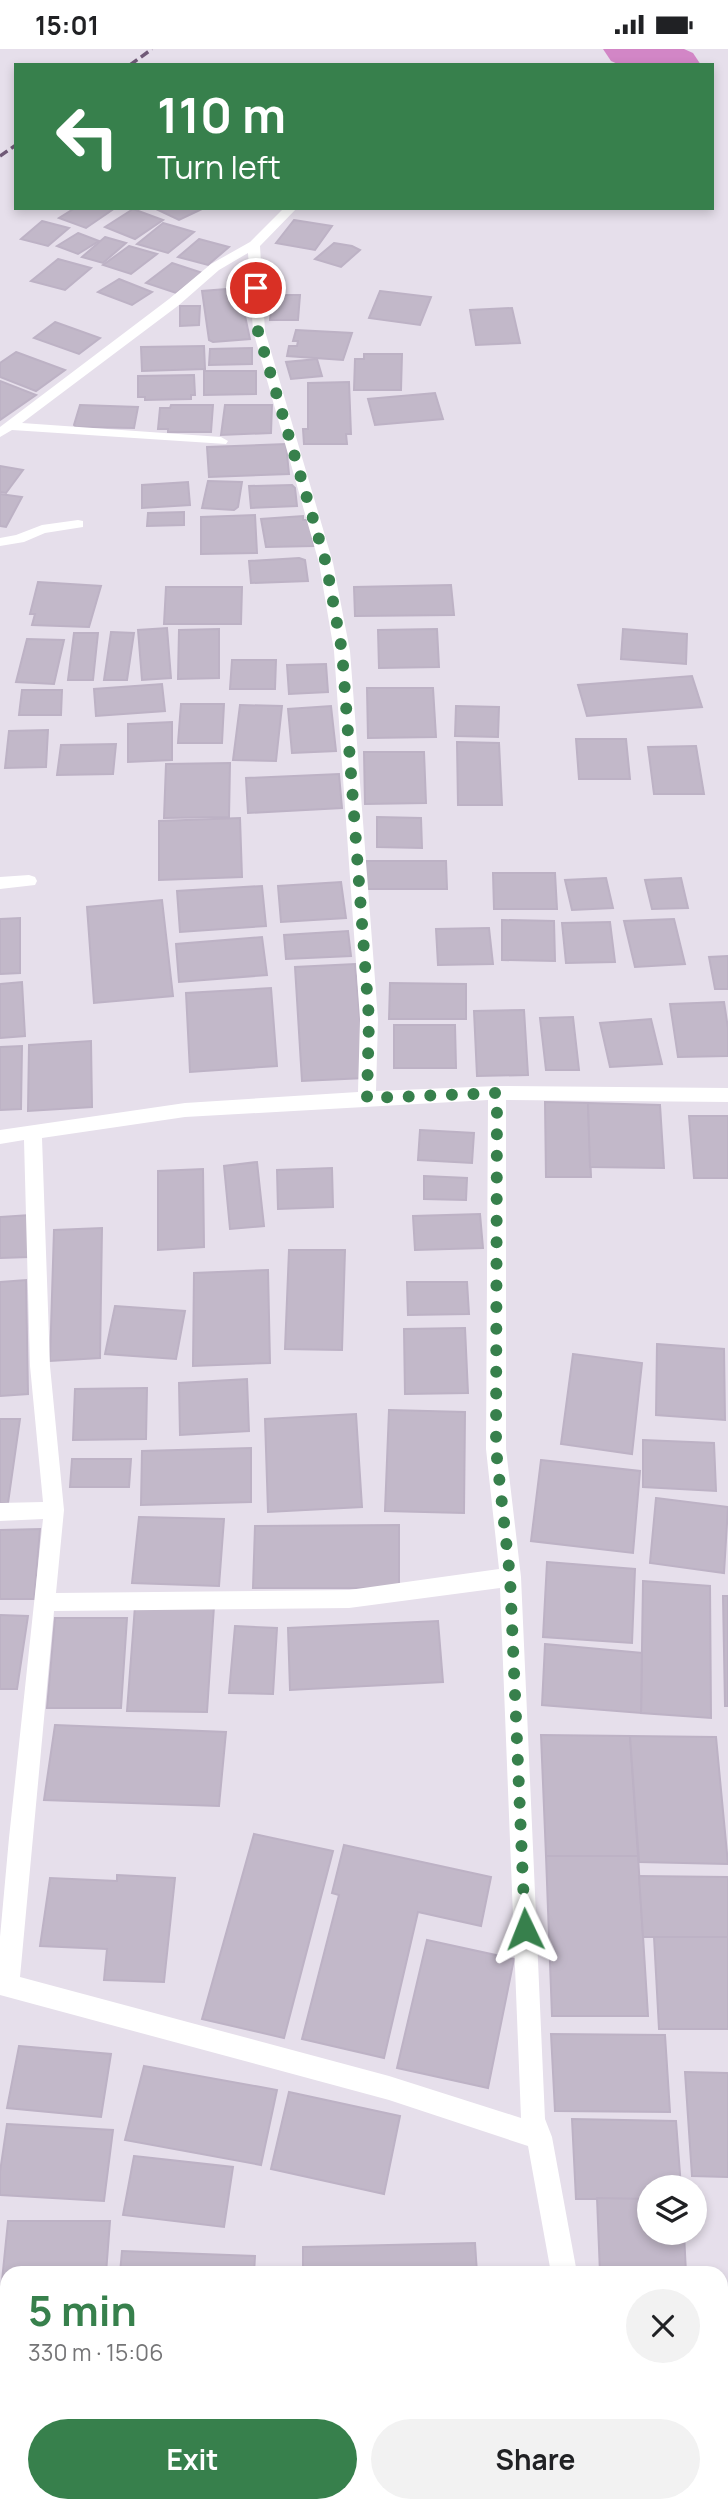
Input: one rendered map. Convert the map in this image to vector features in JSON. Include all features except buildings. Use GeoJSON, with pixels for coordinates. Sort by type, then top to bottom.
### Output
{"type":"FeatureCollection","features":[{"type":"Feature","properties":{"kind":"street"},"geometry":{"type":"LineString","coordinates":[[5,429],[174,302],[215,267],[254,245],[288,210]]}},
{"type":"Feature","properties":{"kind":"street"},"geometry":{"type":"LineString","coordinates":[[254,245],[258,331],[326,563],[342,651],[369,1019],[367,1098]]}},
{"type":"Feature","properties":{"kind":"street"},"geometry":{"type":"LineString","coordinates":[[5,429],[221,441]]}},
{"type":"Feature","properties":{"kind":"street"},"geometry":{"type":"LineString","coordinates":[[0,542],[19,539],[42,529],[78,524]]}},
{"type":"Feature","properties":{"kind":"street"},"geometry":{"type":"LineString","coordinates":[[0,883],[29,881]]}},
{"type":"Feature","properties":{"kind":"street"},"geometry":{"type":"LineString","coordinates":[[497,1093],[496,1449],[510,1577],[533,2119],[540,2137],[556,2245],[562,2266]]}},
{"type":"Feature","properties":{"kind":"street"},"geometry":{"type":"LineString","coordinates":[[0,1137],[186,1110],[367,1098],[497,1093],[728,1095]]}},
{"type":"Feature","properties":{"kind":"street"},"geometry":{"type":"LineString","coordinates":[[33,1132],[40,1366],[54,1510],[47,1602],[4,1983],[389,2088],[540,2137]]}},
{"type":"Feature","properties":{"kind":"street"},"geometry":{"type":"LineString","coordinates":[[0,1512],[54,1510]]}},
{"type":"Feature","properties":{"kind":"street"},"geometry":{"type":"LineString","coordinates":[[47,1602],[349,1599],[510,1577]]}},
{"type":"Feature","properties":{"kind":"waterway"},"geometry":{"type":"LineString","coordinates":[[632,49],[667,63]]}},
{"type":"Feature","properties":{"kind":"railway"},"geometry":{"type":"LineString","coordinates":[[133,63],[152,49]]}},
{"type":"Feature","properties":{"kind":"railway"},"geometry":{"type":"LineString","coordinates":[[0,156],[14,146]]}},
{"type":"Feature","properties":{"kind":"route"},"geometry":{"type":"LineString","coordinates":[[256,288],[258,331],[326,563],[342,651],[354,847],[369,1019],[367,1098],[497,1093],[496,1449],[510,1577],[525,1929]]}}]}
